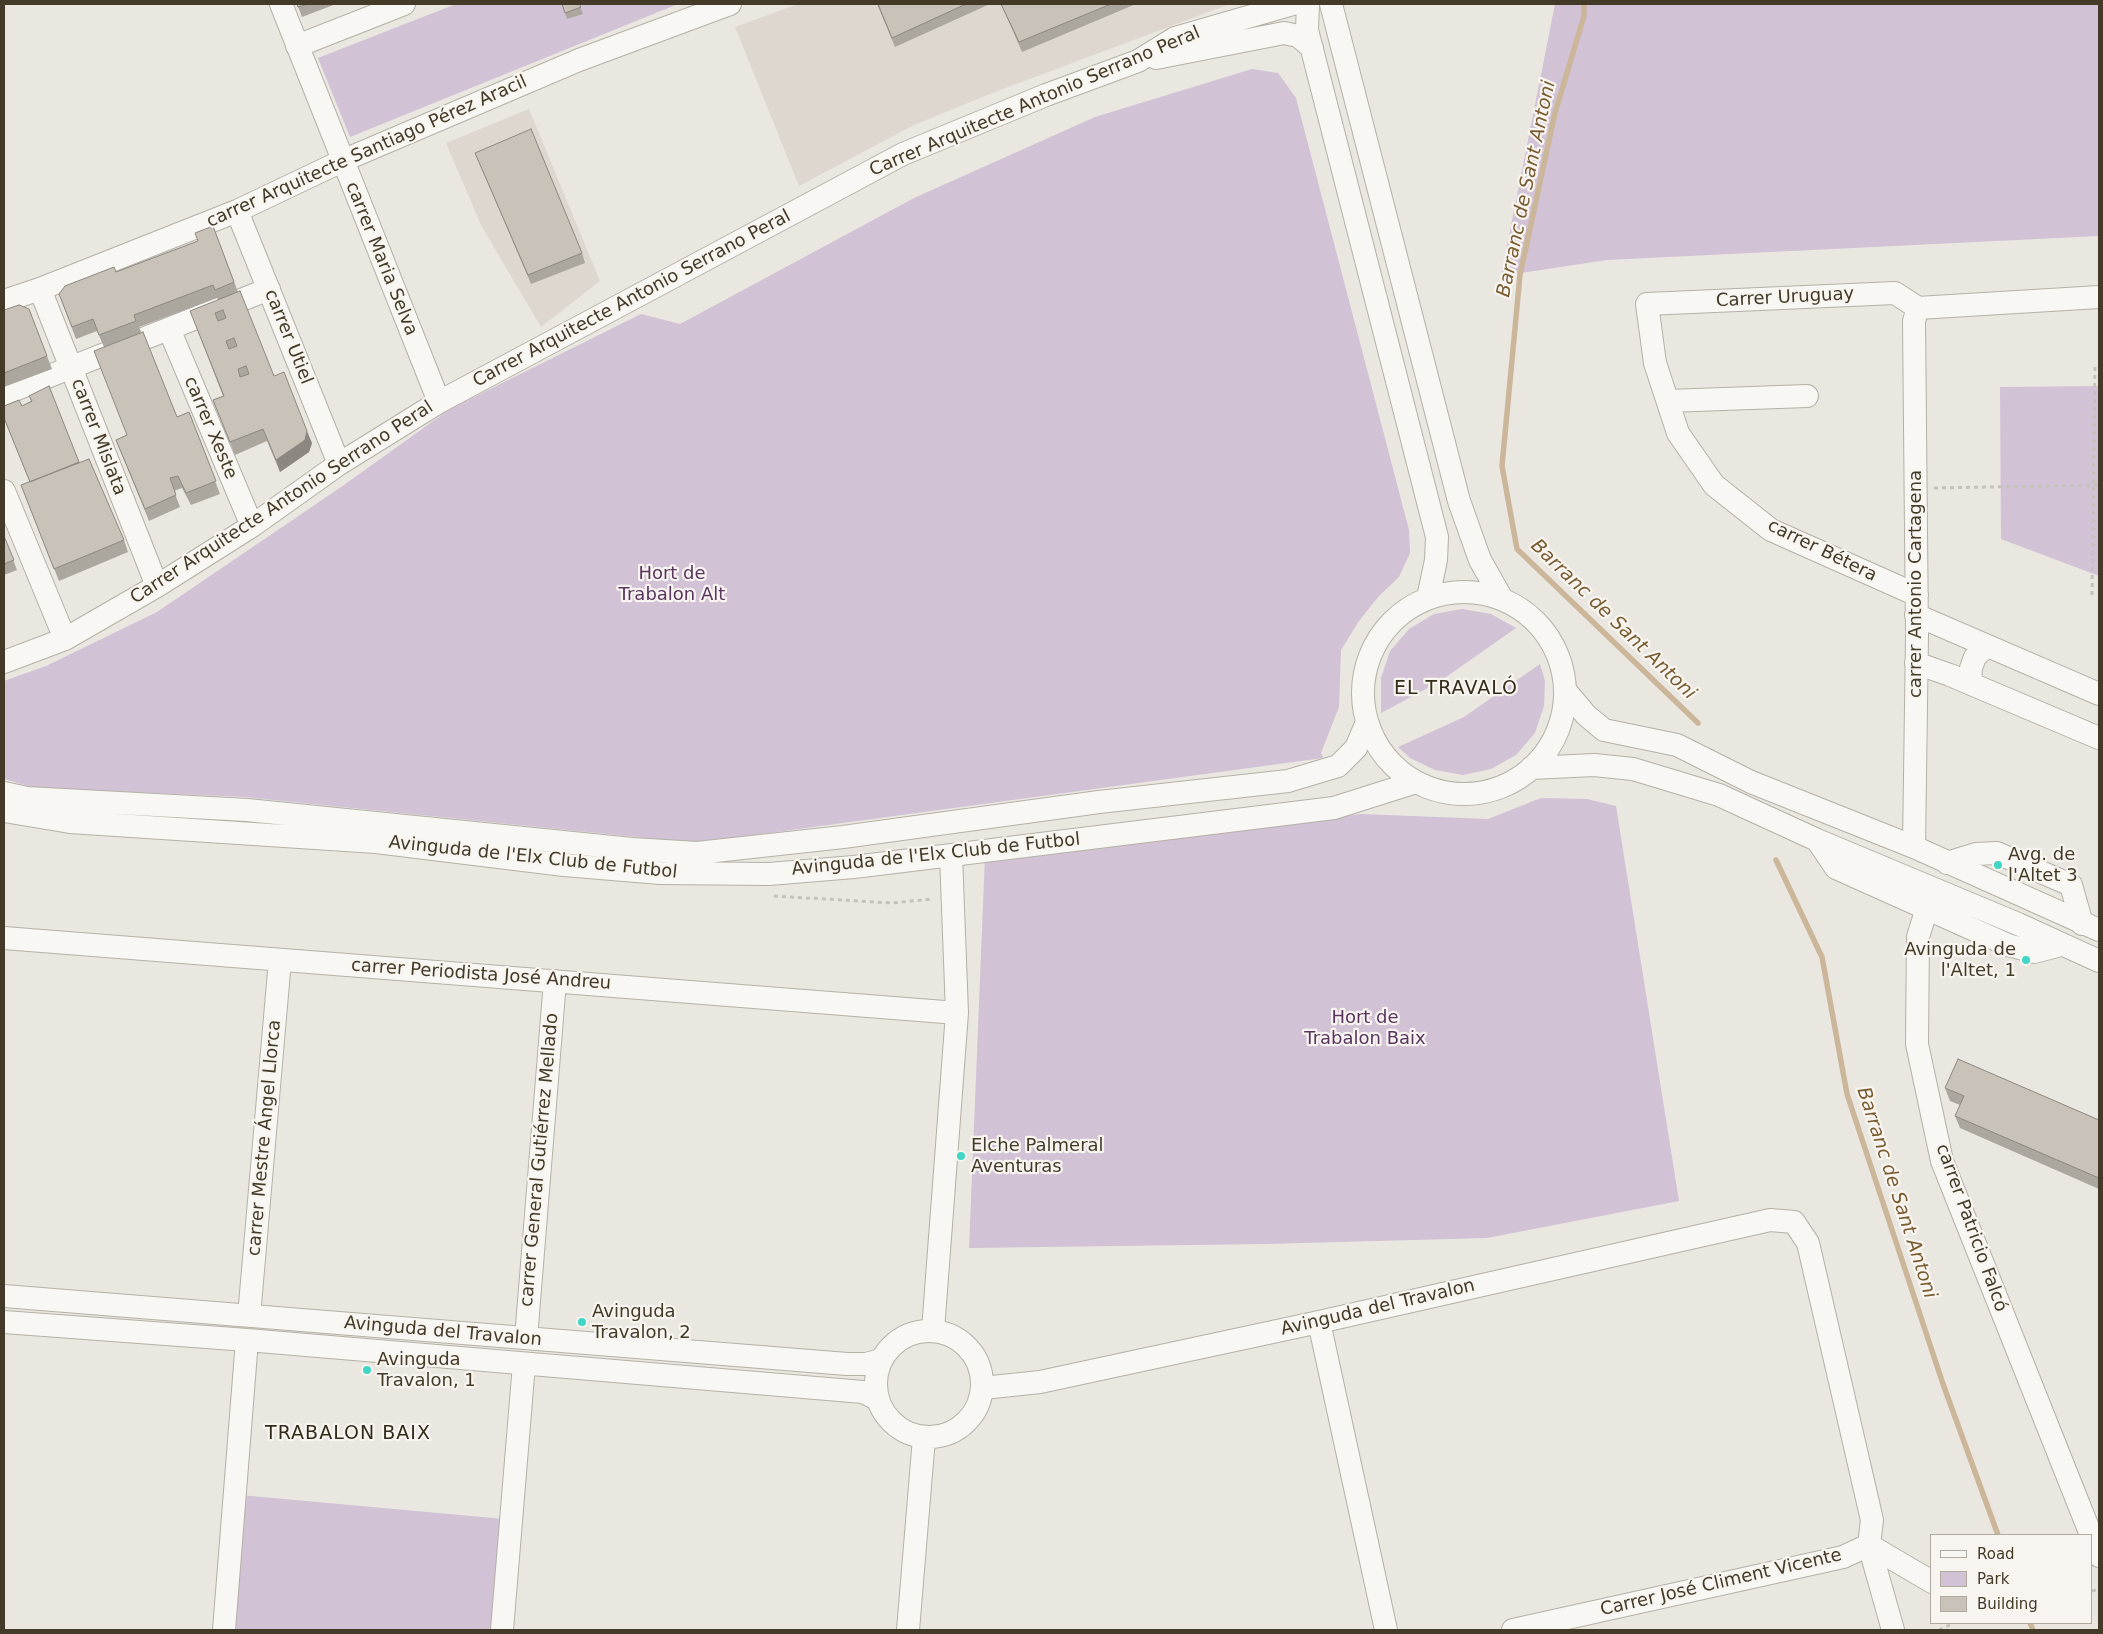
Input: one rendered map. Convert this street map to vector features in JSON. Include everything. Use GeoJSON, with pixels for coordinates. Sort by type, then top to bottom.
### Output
{"type":"FeatureCollection","features":[{"type":"Feature","properties":{"kind":"street","name":"carrer Maria Selva"},"geometry":{"type":"LineString","coordinates":[[280,4],[439,402]]}},
{"type":"Feature","properties":{"kind":"street"},"geometry":{"type":"LineString","coordinates":[[297,46],[404,4]]}},
{"type":"Feature","properties":{"kind":"street","name":"carrer Arquitecte Santiago Pérez Aracil"},"geometry":{"type":"LineString","coordinates":[[4,301],[40,289],[237,211],[342,161],[579,60],[730,4]]}},
{"type":"Feature","properties":{"kind":"street","name":"Carrer Arquitecte Antonio Serrano Peral"},"geometry":{"type":"LineString","coordinates":[[4,662],[65,639],[156,586],[252,526],[339,464],[439,402],[903,154],[1046,95],[1138,61],[1175,38],[1293,4]]}},
{"type":"Feature","properties":{"kind":"street"},"geometry":{"type":"LineString","coordinates":[[1308,4],[1307,30],[1437,537],[1436,560],[1428,598]]}},
{"type":"Feature","properties":{"kind":"street"},"geometry":{"type":"LineString","coordinates":[[1331,4],[1459,501],[1480,560],[1502,599]]}},
{"type":"Feature","properties":{"kind":"street"},"geometry":{"type":"LineString","coordinates":[[1138,61],[1284,33],[1298,36],[1312,48]]}},
{"type":"Feature","properties":{"kind":"street","name":"carrer Utiel"},"geometry":{"type":"LineString","coordinates":[[237,211],[339,464]]}},
{"type":"Feature","properties":{"kind":"street","name":"carrer Mislata"},"geometry":{"type":"LineString","coordinates":[[40,289],[156,586]]}},
{"type":"Feature","properties":{"kind":"street"},"geometry":{"type":"LineString","coordinates":[[4,394],[269,289]]}},
{"type":"Feature","properties":{"kind":"street","name":"Carrer Uruguay"},"geometry":{"type":"LineString","coordinates":[[1647,304],[1895,293],[1916,314]]}},
{"type":"Feature","properties":{"kind":"street"},"geometry":{"type":"LineString","coordinates":[[1916,314],[2099,297]]}},
{"type":"Feature","properties":{"kind":"street","name":"carrer Bétera"},"geometry":{"type":"LineString","coordinates":[[1647,304],[1655,363],[1678,433],[1714,485],[1772,530],[1916,605],[1987,646],[2099,694]]}},
{"type":"Feature","properties":{"kind":"street","name":"carrer Antonio Cartagena"},"geometry":{"type":"LineString","coordinates":[[1914,847],[1916,314]]}},
{"type":"Feature","properties":{"kind":"street","name":"carrer Xeste"},"geometry":{"type":"LineString","coordinates":[[169,328],[252,526]]}},
{"type":"Feature","properties":{"kind":"street"},"geometry":{"type":"LineString","coordinates":[[1668,401],[1807,396]]}},
{"type":"Feature","properties":{"kind":"street"},"geometry":{"type":"LineString","coordinates":[[4,491],[65,639]]}},
{"type":"Feature","properties":{"kind":"street"},"geometry":{"type":"LineString","coordinates":[[1442,594],[1484,594],[1502,599],[1513,604],[1542,628],[1561,664],[1565,702],[1557,732],[1547,750],[1531,768],[1523,774],[1490,790],[1447,793],[1416,782],[1390,763],[1367,722],[1362,704],[1365,667],[1380,634],[1404,611],[1428,598],[1442,594]]}},
{"type":"Feature","properties":{"kind":"street"},"geometry":{"type":"LineString","coordinates":[[1970,683],[1971,668],[1975,657],[1987,646]]}},
{"type":"Feature","properties":{"kind":"street"},"geometry":{"type":"LineString","coordinates":[[1916,663],[1970,683],[2099,738]]}},
{"type":"Feature","properties":{"kind":"street"},"geometry":{"type":"LineString","coordinates":[[1565,690],[1586,715],[1604,730],[1677,746],[1750,782],[1914,847],[2091,927]]}},
{"type":"Feature","properties":{"kind":"street","name":"Avinguda de l'Elx Club de Futbol"},"geometry":{"type":"LineString","coordinates":[[4,793],[27,798],[247,810],[632,849],[697,852],[843,837],[1099,802],[1288,781],[1338,766],[1356,748],[1367,722]]}},
{"type":"Feature","properties":{"kind":"street"},"geometry":{"type":"LineString","coordinates":[[1531,768],[1594,764],[1633,769],[1719,795],[1817,840],[1926,885],[2099,961]]}},
{"type":"Feature","properties":{"kind":"street","name":"Avinguda de l'Elx Club de Futbol"},"geometry":{"type":"LineString","coordinates":[[4,811],[70,822],[376,842],[564,865],[660,872],[769,874],[854,867],[1334,808],[1416,782]]}},
{"type":"Feature","properties":{"kind":"street"},"geometry":{"type":"LineString","coordinates":[[1817,840],[1836,868],[2008,945],[2034,952],[2061,945]]}},
{"type":"Feature","properties":{"kind":"street"},"geometry":{"type":"LineString","coordinates":[[1947,863],[1976,854],[1997,853],[2071,885],[2091,927]]}},
{"type":"Feature","properties":{"kind":"street"},"geometry":{"type":"LineString","coordinates":[[933,1330],[957,1013],[951,855]]}},
{"type":"Feature","properties":{"kind":"street","name":"carrer Patricio Falcó"},"geometry":{"type":"LineString","coordinates":[[1927,908],[1918,937],[1917,1044],[1942,1161],[2090,1534]]}},
{"type":"Feature","properties":{"kind":"street","name":"carrer Periodista José Andreu"},"geometry":{"type":"LineString","coordinates":[[4,938],[957,1013]]}},
{"type":"Feature","properties":{"kind":"street","name":"carrer Mestre Ángel Llorca"},"geometry":{"type":"LineString","coordinates":[[249,1316],[280,960]]}},
{"type":"Feature","properties":{"kind":"street","name":"carrer General Gutiérrez Mellado"},"geometry":{"type":"LineString","coordinates":[[526,1338],[555,981]]}},
{"type":"Feature","properties":{"kind":"street","name":"Avinguda del Travalon"},"geometry":{"type":"LineString","coordinates":[[983,1388],[1040,1382],[1319,1322],[1770,1220],[1794,1222],[1808,1243],[1872,1520],[1869,1545]]}},
{"type":"Feature","properties":{"kind":"street","name":"Avinguda del Travalon"},"geometry":{"type":"LineString","coordinates":[[4,1296],[847,1364],[866,1364],[881,1360]]}},
{"type":"Feature","properties":{"kind":"street","name":"Avinguda del Travalon"},"geometry":{"type":"LineString","coordinates":[[4,1322],[247,1340],[863,1392],[877,1399]]}},
{"type":"Feature","properties":{"kind":"street"},"geometry":{"type":"LineString","coordinates":[[1319,1322],[1386,1630]]}},
{"type":"Feature","properties":{"kind":"street"},"geometry":{"type":"LineString","coordinates":[[933,1330],[951,1335],[966,1344],[979,1364],[983,1388],[977,1409],[965,1424],[946,1435],[924,1438],[906,1432],[893,1424],[882,1410],[877,1399],[876,1375],[881,1360],[891,1346],[906,1336],[919,1331],[933,1330]]}},
{"type":"Feature","properties":{"kind":"street"},"geometry":{"type":"LineString","coordinates":[[224,1630],[247,1340]]}},
{"type":"Feature","properties":{"kind":"street"},"geometry":{"type":"LineString","coordinates":[[502,1630],[524,1364]]}},
{"type":"Feature","properties":{"kind":"street"},"geometry":{"type":"LineString","coordinates":[[908,1630],[924,1438]]}},
{"type":"Feature","properties":{"kind":"street","name":"carrer Patricio Falcó"},"geometry":{"type":"LineString","coordinates":[[2093,1541],[2099,1556]]}},
{"type":"Feature","properties":{"kind":"street"},"geometry":{"type":"LineString","coordinates":[[1869,1545],[1930,1581]]}},
{"type":"Feature","properties":{"kind":"street"},"geometry":{"type":"LineString","coordinates":[[1869,1545],[1893,1630]]}},
{"type":"Feature","properties":{"kind":"street","name":"Carrer José Climent Vicente"},"geometry":{"type":"LineString","coordinates":[[1512,1630],[1843,1557],[1869,1545]]}},
{"type":"Feature","properties":{"kind":"path"},"geometry":{"type":"LineString","coordinates":[[2092,595],[2095,367]]}},
{"type":"Feature","properties":{"kind":"path"},"geometry":{"type":"LineString","coordinates":[[1916,489],[2099,485]]}},
{"type":"Feature","properties":{"kind":"path"},"geometry":{"type":"LineString","coordinates":[[1939,1630],[1952,1624]]}},
{"type":"Feature","properties":{"kind":"shaded area"},"geometry":{"type":"Polygon","coordinates":[[[798,4],[1230,4],[995,92],[914,125],[799,186],[735,27],[798,4]]]}},
{"type":"Feature","properties":{"kind":"shaded area"},"geometry":{"type":"Polygon","coordinates":[[[529,109],[600,281],[541,327],[481,225],[446,143],[529,109]]]}},
{"type":"Feature","properties":{"kind":"green space"},"geometry":{"type":"Polygon","coordinates":[[[456,4],[678,4],[350,137],[318,58],[456,4]]]}},
{"type":"Feature","properties":{"kind":"green space"},"geometry":{"type":"Polygon","coordinates":[[[1555,4],[2099,4],[2099,236],[1607,260],[1501,276],[1555,4]]]}},
{"type":"Feature","properties":{"kind":"green space","name":"Hort de Trabalon Alt"},"geometry":{"type":"Polygon","coordinates":[[[1252,69],[1278,73],[1296,98],[1409,530],[1410,553],[1399,577],[1379,596],[1359,621],[1341,650],[1339,707],[1321,753],[1323,758],[695,843],[244,797],[35,788],[4,779],[4,681],[46,666],[157,612],[344,485],[450,409],[641,314],[680,324],[914,198],[1095,117],[1252,69]]]}},
{"type":"Feature","properties":{"kind":"green space"},"geometry":{"type":"Polygon","coordinates":[[[2099,386],[2099,576],[2001,539],[2000,387],[2099,386]]]}},
{"type":"Feature","properties":{"kind":"green space"},"geometry":{"type":"Polygon","coordinates":[[[1462,609],[1491,614],[1516,628],[1439,682],[1381,713],[1381,678],[1390,651],[1409,629],[1434,614],[1462,609]]]}},
{"type":"Feature","properties":{"kind":"green space"},"geometry":{"type":"Polygon","coordinates":[[[1540,664],[1545,681],[1544,706],[1535,733],[1516,755],[1491,769],[1463,775],[1435,770],[1410,758],[1398,747],[1464,717],[1540,664]]]}},
{"type":"Feature","properties":{"kind":"green space","name":"Hort de Trabalon Baix"},"geometry":{"type":"Polygon","coordinates":[[[1541,798],[1587,799],[1616,806],[1679,1201],[1487,1238],[1266,1244],[969,1248],[985,856],[1361,814],[1488,819],[1541,798]]]}},
{"type":"Feature","properties":{"kind":"green space"},"geometry":{"type":"Polygon","coordinates":[[[240,1495],[504,1519],[494,1630],[230,1630],[240,1495]]]}},
{"type":"Feature","properties":{"kind":"building"},"geometry":{"type":"Polygon","coordinates":[[[297,4],[308,4],[298,7],[297,4]]]}},
{"type":"Feature","properties":{"kind":"building"},"geometry":{"type":"Polygon","coordinates":[[[562,4],[579,4],[581,7],[565,13],[562,4]]]}},
{"type":"Feature","properties":{"kind":"building"},"geometry":{"type":"Polygon","coordinates":[[[878,4],[966,4],[892,38],[878,4]]]}},
{"type":"Feature","properties":{"kind":"building"},"geometry":{"type":"Polygon","coordinates":[[[1001,4],[1111,4],[1019,42],[1001,4]]]}},
{"type":"Feature","properties":{"kind":"building"},"geometry":{"type":"Polygon","coordinates":[[[531,129],[582,253],[528,275],[475,153],[531,129]]]}},
{"type":"Feature","properties":{"kind":"building"},"geometry":{"type":"Polygon","coordinates":[[[213,226],[234,282],[215,290],[213,285],[134,315],[136,321],[99,335],[93,319],[72,327],[59,294],[65,286],[114,267],[116,272],[198,241],[195,233],[213,226]]]}},
{"type":"Feature","properties":{"kind":"building"},"geometry":{"type":"Polygon","coordinates":[[[240,291],[274,376],[284,372],[307,431],[305,440],[276,460],[263,429],[230,442],[213,400],[224,396],[190,311],[240,291]],[[223,310],[215,313],[218,321],[226,318],[223,310]],[[234,338],[226,341],[229,349],[237,346],[234,338]],[[246,366],[238,369],[240,377],[249,374],[246,366]]]}},
{"type":"Feature","properties":{"kind":"building"},"geometry":{"type":"Polygon","coordinates":[[[19,305],[29,309],[47,356],[4,373],[4,310],[19,305]]]}},
{"type":"Feature","properties":{"kind":"building"},"geometry":{"type":"Polygon","coordinates":[[[143,332],[177,417],[189,412],[216,481],[186,493],[178,476],[170,478],[176,495],[145,509],[116,440],[127,435],[94,351],[143,332]]]}},
{"type":"Feature","properties":{"kind":"building"},"geometry":{"type":"Polygon","coordinates":[[[49,386],[79,462],[30,482],[4,418],[4,406],[19,400],[22,406],[32,401],[29,396],[49,386]]]}},
{"type":"Feature","properties":{"kind":"building"},"geometry":{"type":"Polygon","coordinates":[[[89,459],[124,540],[54,569],[21,485],[89,459]]]}},
{"type":"Feature","properties":{"kind":"building"},"geometry":{"type":"Polygon","coordinates":[[[4,536],[14,560],[4,564],[4,536]]]}},
{"type":"Feature","properties":{"kind":"building"},"geometry":{"type":"Polygon","coordinates":[[[1958,1059],[2099,1120],[2099,1178],[1955,1116],[1964,1096],[1945,1088],[1958,1059]]]}},
{"type":"Feature","properties":{"kind":"waterway","name":"Barranc de Sant Antoni"},"geometry":{"type":"LineString","coordinates":[[1584,4],[1584,16],[1555,113],[1520,275],[1502,466],[1517,549],[1698,723]]}},
{"type":"Feature","properties":{"kind":"waterway","name":"Barranc de Sant Antoni"},"geometry":{"type":"LineString","coordinates":[[1776,860],[1822,957],[1847,1094],[1943,1384],[1998,1534]]}},
{"type":"Feature","properties":{"kind":"waterway","name":"Barranc de Sant Antoni"},"geometry":{"type":"LineString","coordinates":[[2030,1624],[2033,1630]]}},
{"type":"Feature","properties":{"kind":"place","name":"Avg. de l'Altet 3"},"geometry":{"type":"Point","coordinates":[1998,865]}},
{"type":"Feature","properties":{"kind":"place","name":"Avinguda de l'Altet, 1"},"geometry":{"type":"Point","coordinates":[2026,960]}},
{"type":"Feature","properties":{"kind":"place","name":"Elche Palmeral Aventuras"},"geometry":{"type":"Point","coordinates":[961,1156]}},
{"type":"Feature","properties":{"kind":"place","name":"Avinguda Travalon, 2"},"geometry":{"type":"Point","coordinates":[582,1322]}},
{"type":"Feature","properties":{"kind":"place","name":"Avinguda Travalon, 1"},"geometry":{"type":"Point","coordinates":[367,1370]}},
{"type":"Feature","properties":{"kind":"district","name":"EL TRAVALÓ"},"geometry":{"type":"Point","coordinates":[1456,689]}},
{"type":"Feature","properties":{"kind":"district","name":"TRABALON BAIX"},"geometry":{"type":"Point","coordinates":[348,1434]}}]}
